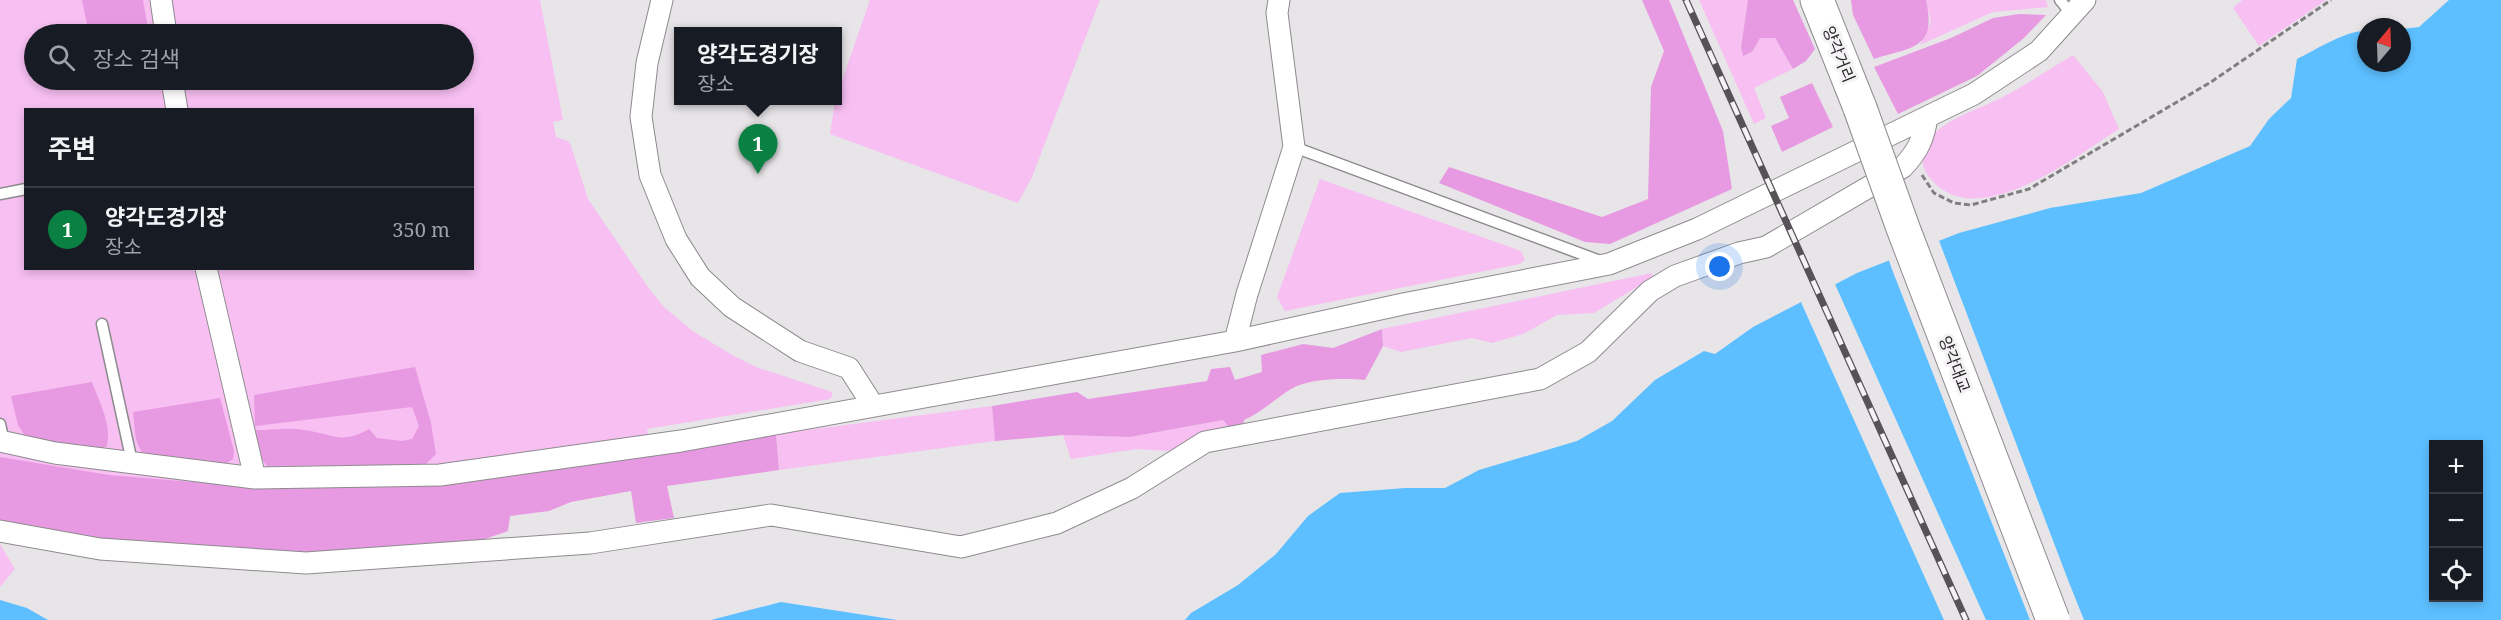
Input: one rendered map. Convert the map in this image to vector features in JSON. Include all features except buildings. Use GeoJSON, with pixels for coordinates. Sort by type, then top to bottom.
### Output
{"type":"FeatureCollection","features":[{"type":"Feature","properties":{"kind":"main road","name":"양각거리"},"geometry":{"type":"LineString","coordinates":[[1818,1],[1860,108]]}},
{"type":"Feature","properties":{"kind":"main road","name":"양각대교"},"geometry":{"type":"LineString","coordinates":[[1860,108],[1907,239],[2053,620]]}},
{"type":"Feature","properties":{"kind":"street"},"geometry":{"type":"LineString","coordinates":[[161,0],[165,24]]}},
{"type":"Feature","properties":{"kind":"street"},"geometry":{"type":"LineString","coordinates":[[662,0],[646,63],[641,117],[650,175],[676,239],[700,277],[732,307],[800,351],[849,368],[872,404]]}},
{"type":"Feature","properties":{"kind":"street"},"geometry":{"type":"LineString","coordinates":[[1235,341],[1247,294],[1294,147],[1276,13],[1279,0]]}},
{"type":"Feature","properties":{"kind":"street"},"geometry":{"type":"LineString","coordinates":[[1,435],[55,453],[255,478],[440,475],[681,441],[872,404],[1235,341],[1403,304],[1609,264],[1697,229],[1974,94],[2039,51],[2073,5]]}},
{"type":"Feature","properties":{"kind":"street"},"geometry":{"type":"LineString","coordinates":[[174,90],[177,108]]}},
{"type":"Feature","properties":{"kind":"street"},"geometry":{"type":"LineString","coordinates":[[0,531],[100,549],[306,563],[590,543],[771,515],[961,547],[1058,523],[1132,488],[1205,442],[1540,379],[1588,352],[1650,291],[1675,276],[1739,253],[1767,247],[1904,167],[1916,154],[1924,138],[1927,117]]}},
{"type":"Feature","properties":{"kind":"street"},"geometry":{"type":"LineString","coordinates":[[206,270],[255,478]]}},
{"type":"Feature","properties":{"kind":"lane"},"geometry":{"type":"LineString","coordinates":[[1294,147],[1609,264]]}},
{"type":"Feature","properties":{"kind":"lane"},"geometry":{"type":"LineString","coordinates":[[0,194],[24,189]]}},
{"type":"Feature","properties":{"kind":"lane"},"geometry":{"type":"LineString","coordinates":[[102,324],[132,462]]}},
{"type":"Feature","properties":{"kind":"path"},"geometry":{"type":"LineString","coordinates":[[1916,154],[1920,171],[1934,193],[1954,203],[1971,205],[2029,189],[2211,82],[2331,0]]}},
{"type":"Feature","properties":{"kind":"shaded area"},"geometry":{"type":"Polygon","coordinates":[[[0,0],[540,0],[563,120],[553,122],[556,137],[568,141],[588,199],[650,290],[664,307],[694,332],[734,356],[756,367],[832,392],[832,396],[830,399],[647,429],[656,471],[458,501],[0,473],[0,0]]]}},
{"type":"Feature","properties":{"kind":"shaded area"},"geometry":{"type":"Polygon","coordinates":[[[82,0],[143,0],[147,24],[87,24],[82,0]]]}},
{"type":"Feature","properties":{"kind":"shaded area"},"geometry":{"type":"Polygon","coordinates":[[[870,0],[1100,0],[1032,177],[1018,203],[830,134],[834,105],[842,105],[842,80],[870,0]]]}},
{"type":"Feature","properties":{"kind":"shaded area"},"geometry":{"type":"Polygon","coordinates":[[[1642,0],[1669,0],[1723,131],[1732,189],[1610,244],[1585,242],[1439,183],[1449,167],[1602,217],[1648,199],[1651,87],[1664,51],[1642,0]]]}},
{"type":"Feature","properties":{"kind":"shaded area"},"geometry":{"type":"Polygon","coordinates":[[[1699,0],[1748,0],[1741,47],[1743,56],[1752,52],[1759,38],[1775,38],[1793,69],[1754,88],[1766,118],[1754,124],[1699,0]]]}},
{"type":"Feature","properties":{"kind":"shaded area"},"geometry":{"type":"Polygon","coordinates":[[[1748,0],[1793,0],[1815,49],[1806,61],[1793,69],[1775,38],[1760,38],[1752,52],[1743,56],[1741,47],[1748,0]]]}},
{"type":"Feature","properties":{"kind":"shaded area"},"geometry":{"type":"Polygon","coordinates":[[[1851,0],[1926,0],[1929,16],[1925,37],[1910,48],[1874,59],[1853,15],[1851,0]]]}},
{"type":"Feature","properties":{"kind":"shaded area"},"geometry":{"type":"Polygon","coordinates":[[[1926,0],[2046,0],[2048,7],[1993,12],[1920,45],[1931,22],[1926,0]]]}},
{"type":"Feature","properties":{"kind":"shaded area"},"geometry":{"type":"Polygon","coordinates":[[[2242,0],[2326,0],[2259,46],[2233,8],[2242,0]]]}},
{"type":"Feature","properties":{"kind":"shaded area"},"geometry":{"type":"Polygon","coordinates":[[[2019,14],[2046,15],[2024,38],[1977,76],[1898,114],[1874,67],[1951,38],[1993,18],[2019,14]]]}},
{"type":"Feature","properties":{"kind":"shaded area"},"geometry":{"type":"Polygon","coordinates":[[[2073,55],[2103,92],[2119,129],[2050,173],[1996,196],[1970,198],[1946,192],[1927,174],[1923,165],[1924,150],[1928,141],[1938,130],[2012,92],[2073,55]]]}},
{"type":"Feature","properties":{"kind":"shaded area"},"geometry":{"type":"Polygon","coordinates":[[[1812,83],[1833,127],[1782,152],[1771,126],[1789,118],[1780,97],[1812,83]]]}},
{"type":"Feature","properties":{"kind":"shaded area"},"geometry":{"type":"Polygon","coordinates":[[[1320,179],[1521,251],[1525,260],[1520,264],[1285,311],[1277,297],[1320,179]]]}},
{"type":"Feature","properties":{"kind":"shaded area"},"geometry":{"type":"Polygon","coordinates":[[[1652,273],[1652,278],[1594,313],[1557,315],[1523,334],[1492,343],[1472,338],[1401,352],[1383,346],[1382,329],[1652,273]]]}},
{"type":"Feature","properties":{"kind":"shaded area"},"geometry":{"type":"Polygon","coordinates":[[[1382,329],[1383,346],[1365,380],[1327,380],[1299,385],[1244,420],[1243,429],[1233,432],[1223,420],[1130,437],[1063,435],[995,441],[992,406],[1077,392],[1088,399],[1207,381],[1211,369],[1230,367],[1235,380],[1262,372],[1261,355],[1303,344],[1333,348],[1382,329]]]}},
{"type":"Feature","properties":{"kind":"shaded area"},"geometry":{"type":"Polygon","coordinates":[[[415,367],[431,423],[436,454],[425,465],[267,466],[258,454],[256,430],[298,429],[344,437],[369,429],[377,438],[402,441],[412,439],[419,426],[412,407],[255,426],[254,395],[415,367]]]}},
{"type":"Feature","properties":{"kind":"shaded area"},"geometry":{"type":"Polygon","coordinates":[[[92,382],[108,430],[107,446],[96,451],[25,436],[18,425],[11,396],[92,382]]]}},
{"type":"Feature","properties":{"kind":"shaded area"},"geometry":{"type":"Polygon","coordinates":[[[220,398],[234,451],[233,459],[224,465],[145,456],[141,451],[136,436],[133,412],[220,398]]]}},
{"type":"Feature","properties":{"kind":"shaded area"},"geometry":{"type":"Polygon","coordinates":[[[992,406],[995,441],[779,470],[776,434],[992,406]]]}},
{"type":"Feature","properties":{"kind":"shaded area"},"geometry":{"type":"Polygon","coordinates":[[[1223,420],[1233,432],[1167,451],[1137,449],[1071,459],[1063,435],[1130,437],[1223,420]]]}},
{"type":"Feature","properties":{"kind":"shaded area"},"geometry":{"type":"Polygon","coordinates":[[[776,434],[779,470],[667,486],[674,518],[636,523],[631,491],[571,502],[549,511],[510,516],[508,531],[468,545],[249,555],[249,549],[228,546],[227,552],[129,548],[0,522],[0,457],[109,475],[264,488],[776,434]]]}},
{"type":"Feature","properties":{"kind":"shaded area"},"geometry":{"type":"Polygon","coordinates":[[[0,544],[15,569],[0,587],[0,544]]]}},
{"type":"Feature","properties":{"kind":"water"},"geometry":{"type":"Polygon","coordinates":[[[2449,0],[2501,0],[2501,620],[1185,620],[1191,613],[1238,585],[1276,554],[1308,516],[1340,493],[1405,488],[1445,488],[1479,470],[1577,441],[1612,421],[1655,380],[1704,351],[1715,354],[1753,327],[1857,273],[1959,233],[2050,208],[2141,193],[2250,146],[2269,119],[2291,98],[2297,59],[2342,36],[2357,32],[2357,72],[2411,72],[2411,28],[2419,27],[2449,0]]]}},
{"type":"Feature","properties":{"kind":"water"},"geometry":{"type":"Polygon","coordinates":[[[0,600],[27,608],[48,620],[0,620],[0,600]]]}},
{"type":"Feature","properties":{"kind":"water"},"geometry":{"type":"Polygon","coordinates":[[[781,602],[897,620],[711,620],[781,602]]]}},
{"type":"Feature","properties":{"kind":"pier"},"geometry":{"type":"Polygon","coordinates":[[[1938,238],[2084,620],[2030,620],[1893,272],[1888,258],[1938,238]]]}},
{"type":"Feature","properties":{"kind":"pier"},"geometry":{"type":"Polygon","coordinates":[[[1834,282],[1986,620],[1944,620],[1800,300],[1834,282]]]}},
{"type":"Feature","properties":{"kind":"railway"},"geometry":{"type":"LineString","coordinates":[[1686,0],[1966,620]]}},
{"type":"Feature","properties":{"kind":"place","name":"양각도경기장"},"geometry":{"type":"Point","coordinates":[758,174]}}]}
